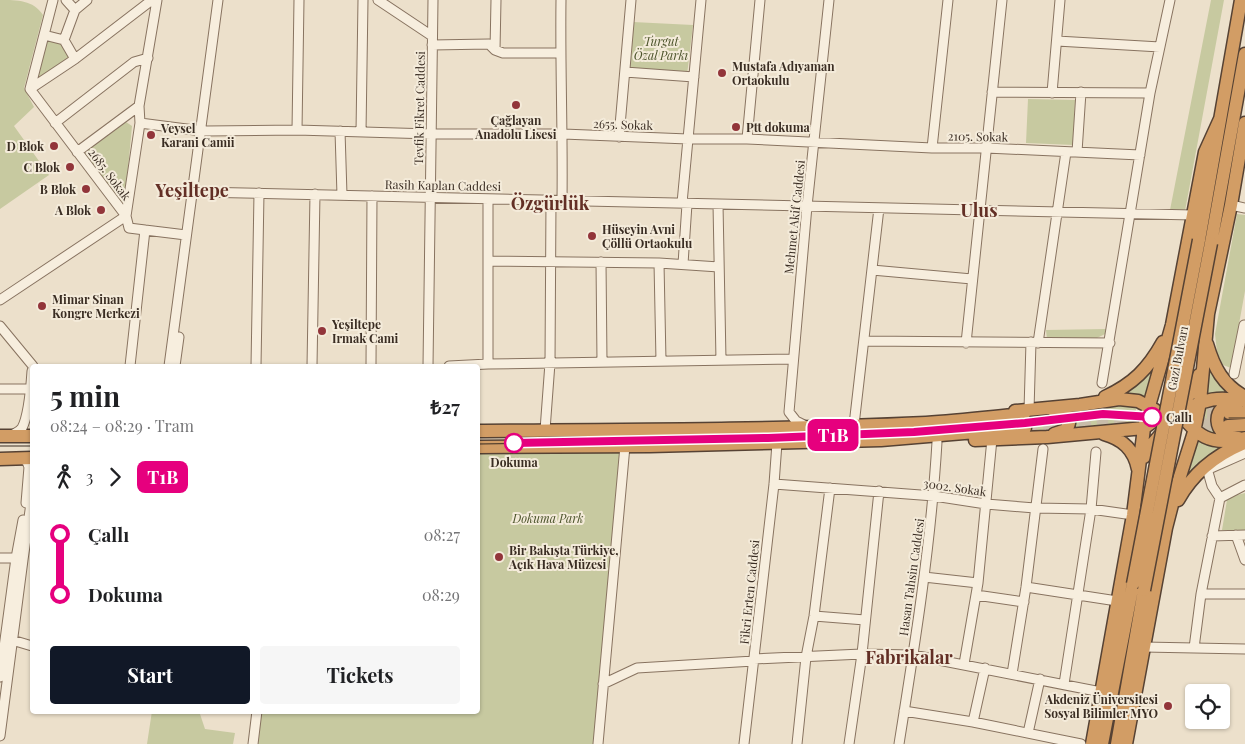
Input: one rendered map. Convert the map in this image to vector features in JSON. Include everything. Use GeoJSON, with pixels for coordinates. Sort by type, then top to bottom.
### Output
{"type":"FeatureCollection","features":[{"type":"Feature","properties":{"kind":"highway","name":"Gazi Bulvarı"},"geometry":{"type":"LineString","coordinates":[[1205,242],[1220,118],[1241,0]]}},
{"type":"Feature","properties":{"kind":"highway","name":"Gazi Bulvarı"},"geometry":{"type":"LineString","coordinates":[[1102,744],[1138,587],[1205,242],[1245,54]]}},
{"type":"Feature","properties":{"kind":"highway"},"geometry":{"type":"LineString","coordinates":[[1092,744],[1133,515],[1144,428],[1172,325],[1205,152],[1220,118]]}},
{"type":"Feature","properties":{"kind":"highway"},"geometry":{"type":"LineString","coordinates":[[1126,744],[1166,528],[1194,432],[1200,402],[1208,314],[1231,205],[1245,123]]}},
{"type":"Feature","properties":{"kind":"highway"},"geometry":{"type":"LineString","coordinates":[[1091,404],[1118,391],[1134,380],[1156,354],[1172,325]]}},
{"type":"Feature","properties":{"kind":"highway"},"geometry":{"type":"LineString","coordinates":[[1205,337],[1215,368],[1221,378],[1245,400]]}},
{"type":"Feature","properties":{"kind":"highway"},"geometry":{"type":"LineString","coordinates":[[1140,468],[1148,449],[1164,423],[1178,411],[1194,389],[1203,361]]}},
{"type":"Feature","properties":{"kind":"highway"},"geometry":{"type":"LineString","coordinates":[[1160,368],[1161,382],[1166,394],[1194,432],[1213,440],[1224,442],[1245,436]]}},
{"type":"Feature","properties":{"kind":"highway"},"geometry":{"type":"LineString","coordinates":[[1178,411],[1200,402],[1220,398],[1245,400]]}},
{"type":"Feature","properties":{"kind":"highway"},"geometry":{"type":"LineString","coordinates":[[881,440],[1026,417],[1042,408],[1127,399],[1138,401],[1153,408],[1179,442],[1184,465]]}},
{"type":"Feature","properties":{"kind":"highway"},"geometry":{"type":"LineString","coordinates":[[1245,400],[1226,404],[1218,413],[1217,422],[1224,434],[1233,438],[1245,436]]}},
{"type":"Feature","properties":{"kind":"highway"},"geometry":{"type":"LineString","coordinates":[[1042,408],[1065,412],[1069,416],[1066,430],[1047,437]]}},
{"type":"Feature","properties":{"kind":"highway"},"geometry":{"type":"LineString","coordinates":[[1245,413],[1229,420],[1245,436]]}},
{"type":"Feature","properties":{"kind":"highway"},"geometry":{"type":"LineString","coordinates":[[480,431],[651,431],[809,427],[891,423],[922,418],[1026,417]]}},
{"type":"Feature","properties":{"kind":"highway"},"geometry":{"type":"LineString","coordinates":[[480,447],[625,446],[881,440],[937,442],[1047,437],[1144,428],[1164,423]]}},
{"type":"Feature","properties":{"kind":"highway"},"geometry":{"type":"LineString","coordinates":[[1096,432],[1114,437],[1123,442],[1136,458],[1140,468]]}},
{"type":"Feature","properties":{"kind":"highway"},"geometry":{"type":"LineString","coordinates":[[6,435],[30,436]]}},
{"type":"Feature","properties":{"kind":"highway"},"geometry":{"type":"LineString","coordinates":[[1166,528],[1184,489],[1207,467],[1245,436]]}},
{"type":"Feature","properties":{"kind":"highway"},"geometry":{"type":"LineString","coordinates":[[0,459],[27,458]]}},
{"type":"Feature","properties":{"kind":"highway","name":"Gazi Bulvarı"},"geometry":{"type":"LineString","coordinates":[[1117,744],[1138,587]]}},
{"type":"Feature","properties":{"kind":"street"},"geometry":{"type":"LineString","coordinates":[[30,89],[53,0]]}},
{"type":"Feature","properties":{"kind":"street"},"geometry":{"type":"LineString","coordinates":[[66,0],[75,10]]}},
{"type":"Feature","properties":{"kind":"street"},"geometry":{"type":"LineString","coordinates":[[64,40],[75,10],[87,0]]}},
{"type":"Feature","properties":{"kind":"street"},"geometry":{"type":"LineString","coordinates":[[30,89],[75,59],[152,0]]}},
{"type":"Feature","properties":{"kind":"street"},"geometry":{"type":"LineString","coordinates":[[0,300],[126,216],[140,123],[140,106],[157,0]]}},
{"type":"Feature","properties":{"kind":"street"},"geometry":{"type":"LineString","coordinates":[[175,364],[198,192],[218,0]]}},
{"type":"Feature","properties":{"kind":"street"},"geometry":{"type":"LineString","coordinates":[[169,364],[186,235],[224,0]]}},
{"type":"Feature","properties":{"kind":"street"},"geometry":{"type":"LineString","coordinates":[[297,130],[300,0]]}},
{"type":"Feature","properties":{"kind":"street"},"geometry":{"type":"LineString","coordinates":[[361,132],[363,0]]}},
{"type":"Feature","properties":{"kind":"street"},"geometry":{"type":"LineString","coordinates":[[378,0],[432,40],[489,44],[495,50],[502,53],[561,53]]}},
{"type":"Feature","properties":{"kind":"street","name":"Tevfik Fikret Caddesi"},"geometry":{"type":"LineString","coordinates":[[428,364],[433,0]]}},
{"type":"Feature","properties":{"kind":"street"},"geometry":{"type":"LineString","coordinates":[[495,50],[496,0]]}},
{"type":"Feature","properties":{"kind":"street"},"geometry":{"type":"LineString","coordinates":[[561,0],[562,200]]}},
{"type":"Feature","properties":{"kind":"street"},"geometry":{"type":"LineString","coordinates":[[619,137],[631,0]]}},
{"type":"Feature","properties":{"kind":"street"},"geometry":{"type":"LineString","coordinates":[[683,264],[688,139],[701,0]]}},
{"type":"Feature","properties":{"kind":"street"},"geometry":{"type":"LineString","coordinates":[[747,139],[760,0]]}},
{"type":"Feature","properties":{"kind":"street","name":"Mehmet Akif Caddesi"},"geometry":{"type":"LineString","coordinates":[[809,427],[796,421],[789,412],[807,206],[829,0]]}},
{"type":"Feature","properties":{"kind":"street"},"geometry":{"type":"LineString","coordinates":[[932,148],[948,0]]}},
{"type":"Feature","properties":{"kind":"street"},"geometry":{"type":"LineString","coordinates":[[966,343],[1002,0]]}},
{"type":"Feature","properties":{"kind":"street"},"geometry":{"type":"LineString","coordinates":[[1052,93],[1060,0]]}},
{"type":"Feature","properties":{"kind":"street"},"geometry":{"type":"LineString","coordinates":[[1102,383],[1150,93],[1170,0]]}},
{"type":"Feature","properties":{"kind":"street"},"geometry":{"type":"LineString","coordinates":[[44,35],[64,40],[75,59]]}},
{"type":"Feature","properties":{"kind":"street"},"geometry":{"type":"LineString","coordinates":[[1057,41],[1160,47]]}},
{"type":"Feature","properties":{"kind":"street"},"geometry":{"type":"LineString","coordinates":[[55,123],[134,62],[148,58]]}},
{"type":"Feature","properties":{"kind":"street"},"geometry":{"type":"LineString","coordinates":[[625,72],[694,77]]}},
{"type":"Feature","properties":{"kind":"street","name":"2685. Sokak"},"geometry":{"type":"LineString","coordinates":[[30,89],[126,216],[129,228],[145,230]]}},
{"type":"Feature","properties":{"kind":"street"},"geometry":{"type":"LineString","coordinates":[[992,92],[1150,93]]}},
{"type":"Feature","properties":{"kind":"street"},"geometry":{"type":"LineString","coordinates":[[1077,152],[1081,92]]}},
{"type":"Feature","properties":{"kind":"street"},"geometry":{"type":"LineString","coordinates":[[78,152],[140,106]]}},
{"type":"Feature","properties":{"kind":"street","name":"2655. Sokak"},"geometry":{"type":"LineString","coordinates":[[140,123],[204,131],[297,130],[431,134],[563,134],[688,139],[747,139],[814,143]]}},
{"type":"Feature","properties":{"kind":"street"},"geometry":{"type":"LineString","coordinates":[[340,131],[342,195]]}},
{"type":"Feature","properties":{"kind":"street","name":"2105. Sokak"},"geometry":{"type":"LineString","coordinates":[[814,143],[1140,154]]}},
{"type":"Feature","properties":{"kind":"street"},"geometry":{"type":"LineString","coordinates":[[1026,417],[1035,342],[1058,212],[1066,152]]}},
{"type":"Feature","properties":{"kind":"street","name":"Rasih Kaplan Caddesi"},"geometry":{"type":"LineString","coordinates":[[198,192],[1131,213],[1193,216]]}},
{"type":"Feature","properties":{"kind":"street"},"geometry":{"type":"LineString","coordinates":[[256,364],[259,193]]}},
{"type":"Feature","properties":{"kind":"street"},"geometry":{"type":"LineString","coordinates":[[312,364],[315,194]]}},
{"type":"Feature","properties":{"kind":"street"},"geometry":{"type":"LineString","coordinates":[[371,364],[372,196]]}},
{"type":"Feature","properties":{"kind":"street"},"geometry":{"type":"LineString","coordinates":[[488,199],[488,364]]}},
{"type":"Feature","properties":{"kind":"street"},"geometry":{"type":"LineString","coordinates":[[544,430],[550,363],[551,200]]}},
{"type":"Feature","properties":{"kind":"street"},"geometry":{"type":"LineString","coordinates":[[718,204],[721,360]]}},
{"type":"Feature","properties":{"kind":"street"},"geometry":{"type":"LineString","coordinates":[[1231,205],[1245,208]]}},
{"type":"Feature","properties":{"kind":"street"},"geometry":{"type":"LineString","coordinates":[[854,425],[879,208]]}},
{"type":"Feature","properties":{"kind":"street"},"geometry":{"type":"LineString","coordinates":[[130,364],[145,230],[186,235]]}},
{"type":"Feature","properties":{"kind":"street"},"geometry":{"type":"LineString","coordinates":[[489,261],[550,260],[660,263],[719,267]]}},
{"type":"Feature","properties":{"kind":"street"},"geometry":{"type":"LineString","coordinates":[[601,262],[602,362]]}},
{"type":"Feature","properties":{"kind":"street"},"geometry":{"type":"LineString","coordinates":[[660,263],[661,361]]}},
{"type":"Feature","properties":{"kind":"street"},"geometry":{"type":"LineString","coordinates":[[872,270],[972,279]]}},
{"type":"Feature","properties":{"kind":"street"},"geometry":{"type":"LineString","coordinates":[[1234,374],[1245,323]]}},
{"type":"Feature","properties":{"kind":"street"},"geometry":{"type":"LineString","coordinates":[[0,326],[31,364]]}},
{"type":"Feature","properties":{"kind":"street"},"geometry":{"type":"LineString","coordinates":[[864,341],[1110,343]]}},
{"type":"Feature","properties":{"kind":"street"},"geometry":{"type":"LineString","coordinates":[[480,364],[793,359]]}},
{"type":"Feature","properties":{"kind":"street"},"geometry":{"type":"LineString","coordinates":[[0,389],[30,389]]}},
{"type":"Feature","properties":{"kind":"street"},"geometry":{"type":"LineString","coordinates":[[6,435],[19,431],[22,428],[30,397]]}},
{"type":"Feature","properties":{"kind":"street"},"geometry":{"type":"LineString","coordinates":[[964,664],[978,583],[992,439]]}},
{"type":"Feature","properties":{"kind":"street","name":"Hasan Tahsin Caddesi"},"geometry":{"type":"LineString","coordinates":[[899,744],[924,577],[934,496],[937,442]]}},
{"type":"Feature","properties":{"kind":"street","name":"Fikri Erten Caddesi"},"geometry":{"type":"LineString","coordinates":[[744,744],[777,443]]}},
{"type":"Feature","properties":{"kind":"street"},"geometry":{"type":"LineString","coordinates":[[598,744],[625,446]]}},
{"type":"Feature","properties":{"kind":"street"},"geometry":{"type":"LineString","coordinates":[[1012,674],[1024,602],[1034,508],[1043,449]]}},
{"type":"Feature","properties":{"kind":"street"},"geometry":{"type":"LineString","coordinates":[[1064,684],[1091,509],[1096,452]]}},
{"type":"Feature","properties":{"kind":"street"},"geometry":{"type":"LineString","coordinates":[[1194,648],[1201,594],[1220,498],[1212,486],[1207,467],[1245,453]]}},
{"type":"Feature","properties":{"kind":"street"},"geometry":{"type":"LineString","coordinates":[[27,458],[30,476]]}},
{"type":"Feature","properties":{"kind":"street","name":"3002. Sokak"},"geometry":{"type":"LineString","coordinates":[[774,484],[934,496],[986,504],[1034,508],[1091,509],[1133,515]]}},
{"type":"Feature","properties":{"kind":"street"},"geometry":{"type":"LineString","coordinates":[[1220,498],[1245,485]]}},
{"type":"Feature","properties":{"kind":"street"},"geometry":{"type":"LineString","coordinates":[[797,744],[806,657],[814,616],[830,488]]}},
{"type":"Feature","properties":{"kind":"street"},"geometry":{"type":"LineString","coordinates":[[0,677],[16,558],[30,490]]}},
{"type":"Feature","properties":{"kind":"street"},"geometry":{"type":"LineString","coordinates":[[848,744],[862,654],[879,492]]}},
{"type":"Feature","properties":{"kind":"street"},"geometry":{"type":"LineString","coordinates":[[0,736],[12,640],[7,622],[30,506]]}},
{"type":"Feature","properties":{"kind":"street"},"geometry":{"type":"LineString","coordinates":[[1212,536],[1240,535],[1245,560]]}},
{"type":"Feature","properties":{"kind":"street"},"geometry":{"type":"LineString","coordinates":[[0,558],[16,558]]}},
{"type":"Feature","properties":{"kind":"street"},"geometry":{"type":"LineString","coordinates":[[924,577],[978,583]]}},
{"type":"Feature","properties":{"kind":"street"},"geometry":{"type":"LineString","coordinates":[[1026,587],[1117,601]]}},
{"type":"Feature","properties":{"kind":"street"},"geometry":{"type":"LineString","coordinates":[[1201,594],[1245,594]]}},
{"type":"Feature","properties":{"kind":"street"},"geometry":{"type":"LineString","coordinates":[[976,595],[1024,602]]}},
{"type":"Feature","properties":{"kind":"street"},"geometry":{"type":"LineString","coordinates":[[814,616],[865,620]]}},
{"type":"Feature","properties":{"kind":"street"},"geometry":{"type":"LineString","coordinates":[[12,640],[30,645]]}},
{"type":"Feature","properties":{"kind":"street"},"geometry":{"type":"LineString","coordinates":[[1144,647],[1245,649]]}},
{"type":"Feature","properties":{"kind":"street"},"geometry":{"type":"LineString","coordinates":[[603,684],[637,668],[862,654],[913,655],[1101,692]]}},
{"type":"Feature","properties":{"kind":"street"},"geometry":{"type":"LineString","coordinates":[[973,722],[985,668]]}},
{"type":"Feature","properties":{"kind":"street"},"geometry":{"type":"LineString","coordinates":[[1028,734],[1040,679]]}},
{"type":"Feature","properties":{"kind":"street"},"geometry":{"type":"LineString","coordinates":[[904,711],[973,722],[1081,744]]}},
{"type":"Feature","properties":{"kind":"street"},"geometry":{"type":"LineString","coordinates":[[253,744],[256,714]]}},
{"type":"Feature","properties":{"kind":"green space"},"geometry":{"type":"Polygon","coordinates":[[[0,0],[19,1],[30,4],[35,6],[43,15],[24,88],[34,107],[14,126],[49,175],[0,209],[0,0]]]}},
{"type":"Feature","properties":{"kind":"green space"},"geometry":{"type":"Polygon","coordinates":[[[1211,0],[1224,0],[1185,211],[1170,210],[1211,0]]]}},
{"type":"Feature","properties":{"kind":"green space","name":"Turgut Özal Parkı"},"geometry":{"type":"Polygon","coordinates":[[[633,22],[693,25],[687,75],[629,70],[633,22]]]}},
{"type":"Feature","properties":{"kind":"green space"},"geometry":{"type":"Polygon","coordinates":[[[46,40],[61,42],[71,58],[39,80],[36,79],[46,40]]]}},
{"type":"Feature","properties":{"kind":"green space"},"geometry":{"type":"Polygon","coordinates":[[[1028,99],[1075,100],[1073,145],[1026,143],[1028,99]]]}},
{"type":"Feature","properties":{"kind":"green space"},"geometry":{"type":"Polygon","coordinates":[[[126,122],[132,126],[125,201],[120,203],[83,154],[126,122]]]}},
{"type":"Feature","properties":{"kind":"green space"},"geometry":{"type":"Polygon","coordinates":[[[1237,214],[1245,215],[1245,291],[1231,368],[1223,365],[1217,352],[1215,334],[1237,214]]]}},
{"type":"Feature","properties":{"kind":"green space"},"geometry":{"type":"Polygon","coordinates":[[[1106,329],[1107,333],[1095,339],[1047,339],[1046,330],[1106,329]]]}},
{"type":"Feature","properties":{"kind":"green space"},"geometry":{"type":"Polygon","coordinates":[[[1158,358],[1145,399],[1118,395],[1158,358]]]}},
{"type":"Feature","properties":{"kind":"green space"},"geometry":{"type":"Polygon","coordinates":[[[1207,358],[1236,395],[1205,397],[1207,358]]]}},
{"type":"Feature","properties":{"kind":"green space"},"geometry":{"type":"Polygon","coordinates":[[[1130,402],[1137,404],[1134,421],[1131,425],[1073,430],[1074,416],[1069,408],[1130,402]]]}},
{"type":"Feature","properties":{"kind":"green space"},"geometry":{"type":"Polygon","coordinates":[[[1207,403],[1221,404],[1223,439],[1203,430],[1207,403]]]}},
{"type":"Feature","properties":{"kind":"green space"},"geometry":{"type":"Polygon","coordinates":[[[1047,411],[1064,420],[1058,427],[1053,429],[1028,431],[1027,412],[1047,411]]]}},
{"type":"Feature","properties":{"kind":"green space"},"geometry":{"type":"Polygon","coordinates":[[[1195,438],[1227,447],[1182,486],[1195,438]]]}},
{"type":"Feature","properties":{"kind":"green space","name":"Dokuma Park"},"geometry":{"type":"Polygon","coordinates":[[[625,446],[598,744],[253,744],[257,714],[480,714],[480,448],[625,446]]]}},
{"type":"Feature","properties":{"kind":"green space"},"geometry":{"type":"Polygon","coordinates":[[[1245,493],[1245,530],[1222,530],[1227,500],[1233,496],[1245,493]]]}},
{"type":"Feature","properties":{"kind":"green space"},"geometry":{"type":"Polygon","coordinates":[[[152,714],[200,714],[205,729],[235,733],[233,744],[147,744],[152,714]]]}},
{"type":"Feature","properties":{"kind":"tunnel"},"geometry":{"type":"LineString","coordinates":[[1189,412],[1229,413]]}},
{"type":"Feature","properties":{"kind":"tunnel"},"geometry":{"type":"LineString","coordinates":[[1025,428],[1101,418],[1155,421]]}},
{"type":"Feature","properties":{"kind":"tunnel"},"geometry":{"type":"LineString","coordinates":[[1185,423],[1227,426]]}},
{"type":"Feature","properties":{"kind":"tram line","name":"T1B"},"geometry":{"type":"LineString","coordinates":[[514,443],[768,438],[914,432],[1025,423],[1103,414],[1152,417]]}},
{"type":"Feature","properties":{"kind":"tram line"},"geometry":{"type":"LineString","coordinates":[[1229,418],[1245,418]]}},
{"type":"Feature","properties":{"kind":"tram line"},"geometry":{"type":"LineString","coordinates":[[480,444],[752,438],[1025,423]]}},
{"type":"Feature","properties":{"kind":"tram line"},"geometry":{"type":"LineString","coordinates":[[0,446],[30,446]]}},
{"type":"Feature","properties":{"kind":"place","name":"Mustafa Adıyaman Ortaokulu"},"geometry":{"type":"Point","coordinates":[722,73]}},
{"type":"Feature","properties":{"kind":"place","name":"Çağlayan Anadolu Lisesi"},"geometry":{"type":"Point","coordinates":[516,105]}},
{"type":"Feature","properties":{"kind":"place","name":"Ptt dokuma"},"geometry":{"type":"Point","coordinates":[736,127]}},
{"type":"Feature","properties":{"kind":"place","name":"Veysel Karani Camii"},"geometry":{"type":"Point","coordinates":[151,135]}},
{"type":"Feature","properties":{"kind":"place","name":"D Blok"},"geometry":{"type":"Point","coordinates":[54,146]}},
{"type":"Feature","properties":{"kind":"place","name":"C Blok"},"geometry":{"type":"Point","coordinates":[70,167]}},
{"type":"Feature","properties":{"kind":"place","name":"B Blok"},"geometry":{"type":"Point","coordinates":[86,189]}},
{"type":"Feature","properties":{"kind":"place","name":"A Blok"},"geometry":{"type":"Point","coordinates":[101,210]}},
{"type":"Feature","properties":{"kind":"place","name":"Hüseyin Avni Çöllü Ortaokulu"},"geometry":{"type":"Point","coordinates":[592,236]}},
{"type":"Feature","properties":{"kind":"place","name":"Mimar Sinan Kongre Merkezi"},"geometry":{"type":"Point","coordinates":[42,306]}},
{"type":"Feature","properties":{"kind":"place","name":"Yeşiltepe Irmak Cami"},"geometry":{"type":"Point","coordinates":[322,331]}},
{"type":"Feature","properties":{"kind":"place","name":"Çallı"},"geometry":{"type":"Point","coordinates":[1152,417]}},
{"type":"Feature","properties":{"kind":"place","name":"Dokuma"},"geometry":{"type":"Point","coordinates":[514,443]}},
{"type":"Feature","properties":{"kind":"place","name":"Bir Bakışta Türkiye, Açık Hava Müzesi"},"geometry":{"type":"Point","coordinates":[499,557]}},
{"type":"Feature","properties":{"kind":"place","name":"Akdeniz Üniversitesi Sosyal Bilimler MYO"},"geometry":{"type":"Point","coordinates":[1168,706]}},
{"type":"Feature","properties":{"kind":"district","name":"Yeşiltepe"},"geometry":{"type":"Point","coordinates":[192,190]}},
{"type":"Feature","properties":{"kind":"district","name":"Özgürlük"},"geometry":{"type":"Point","coordinates":[550,203]}},
{"type":"Feature","properties":{"kind":"district","name":"Ulus"},"geometry":{"type":"Point","coordinates":[979,210]}},
{"type":"Feature","properties":{"kind":"district","name":"Fabrikalar"},"geometry":{"type":"Point","coordinates":[909,657]}}]}
